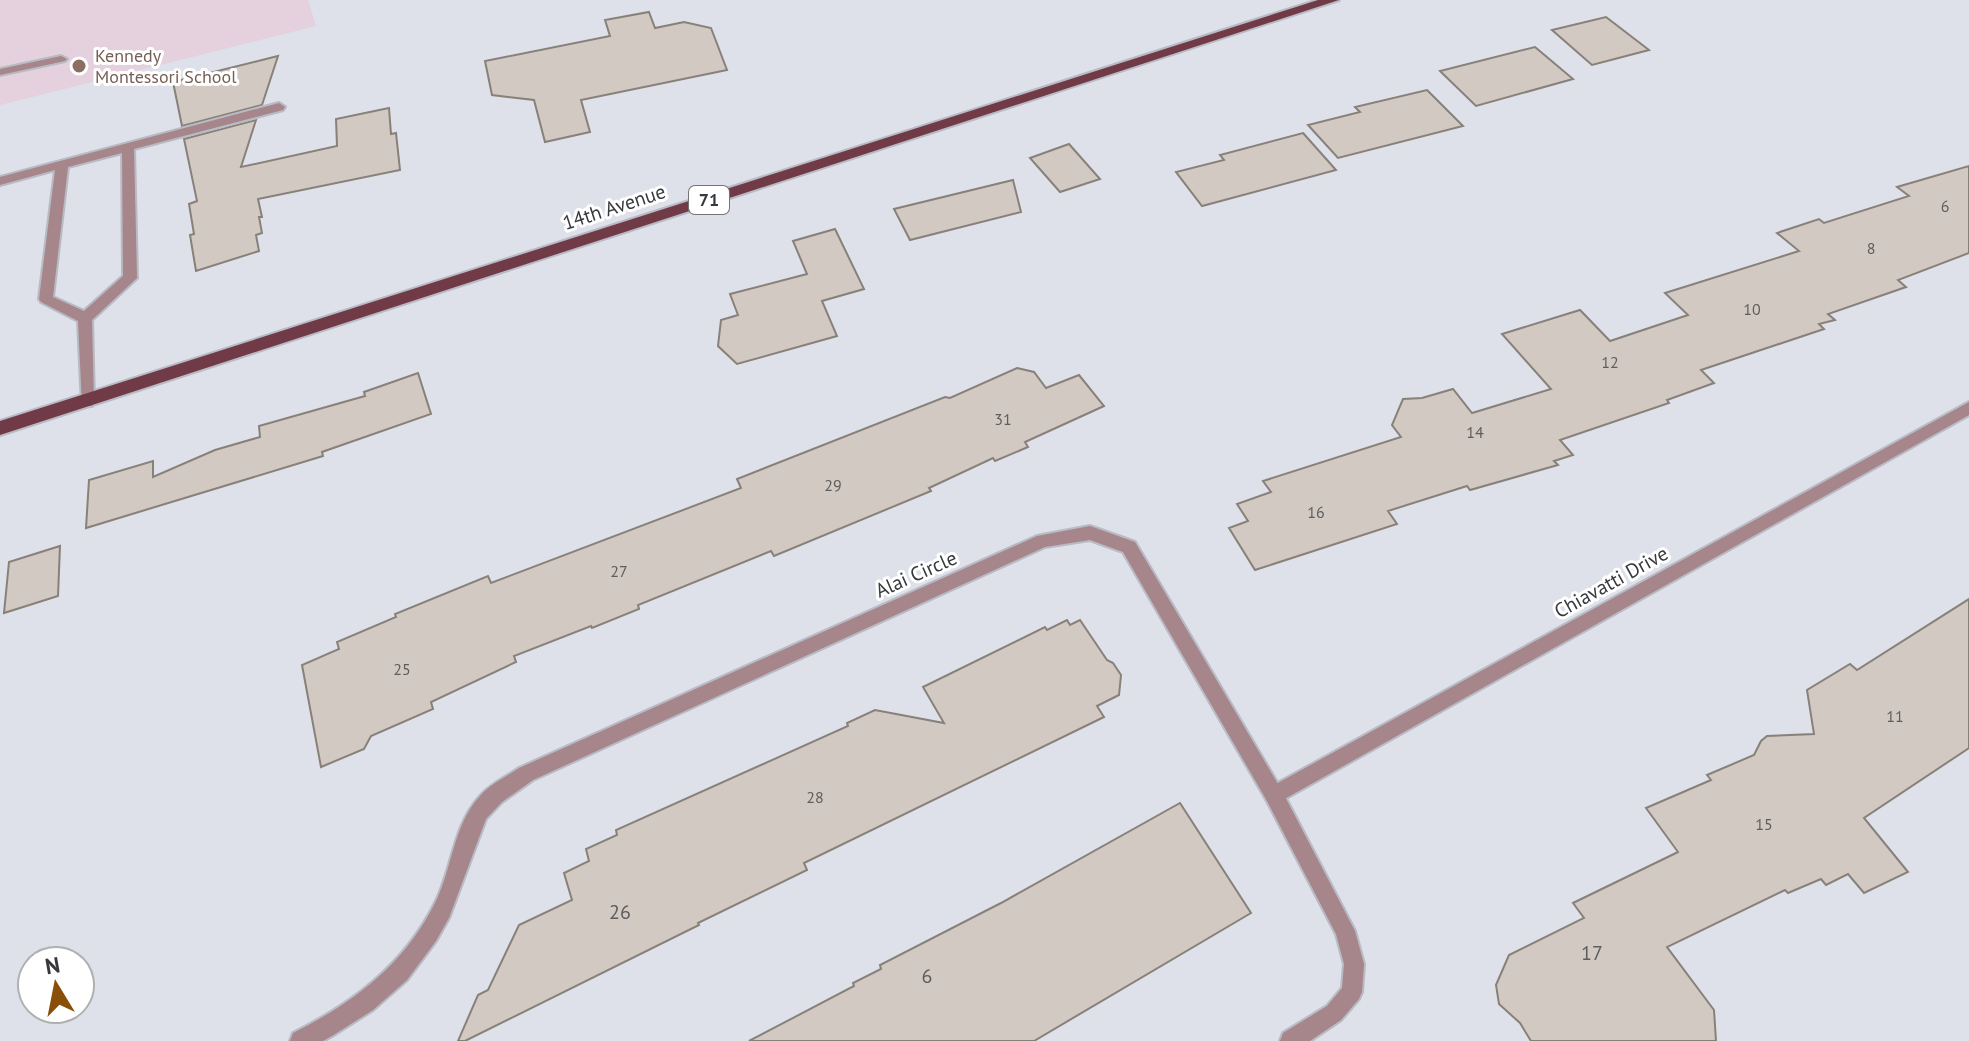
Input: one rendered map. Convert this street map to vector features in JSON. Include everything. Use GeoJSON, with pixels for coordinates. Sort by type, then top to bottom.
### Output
{"type":"FeatureCollection","features":[{"type":"Feature","properties":{"kind":"main road","name":"14th Avenue"},"geometry":{"type":"LineString","coordinates":[[0,428],[1332,0]]}},
{"type":"Feature","properties":{"kind":"street"},"geometry":{"type":"LineString","coordinates":[[0,72],[61,59]]}},
{"type":"Feature","properties":{"kind":"street"},"geometry":{"type":"LineString","coordinates":[[0,181],[279,107]]}},
{"type":"Feature","properties":{"kind":"street"},"geometry":{"type":"LineString","coordinates":[[87,402],[85,318],[130,278],[128,147]]}},
{"type":"Feature","properties":{"kind":"street"},"geometry":{"type":"LineString","coordinates":[[62,165],[46,299],[85,318]]}},
{"type":"Feature","properties":{"kind":"street","name":"Chiavatti Drive"},"geometry":{"type":"LineString","coordinates":[[1274,795],[1969,408]]}},
{"type":"Feature","properties":{"kind":"street","name":"Alai Circle"},"geometry":{"type":"LineString","coordinates":[[301,1041],[336,1024],[378,996],[416,957],[444,908],[462,854],[485,804],[526,774],[1043,541],[1090,533],[1129,547],[1274,795],[1345,931],[1354,964],[1352,992],[1334,1013],[1291,1041]]}},
{"type":"Feature","properties":{"kind":"shaded area","name":"Kennedy Montessori School"},"geometry":{"type":"Polygon","coordinates":[[[0,0],[308,0],[316,26],[0,105],[0,0]]]}},
{"type":"Feature","properties":{"kind":"building"},"geometry":{"type":"Polygon","coordinates":[[[649,12],[655,28],[684,22],[711,28],[727,70],[581,100],[590,132],[545,142],[534,100],[492,95],[485,61],[610,36],[605,20],[649,12]]]}},
{"type":"Feature","properties":{"kind":"building"},"geometry":{"type":"Polygon","coordinates":[[[1606,17],[1649,50],[1592,65],[1552,30],[1606,17]]]}},
{"type":"Feature","properties":{"kind":"building"},"geometry":{"type":"Polygon","coordinates":[[[1535,47],[1573,79],[1476,106],[1440,71],[1535,47]]]}},
{"type":"Feature","properties":{"kind":"building"},"geometry":{"type":"Polygon","coordinates":[[[278,56],[262,105],[182,126],[173,82],[278,56]]]}},
{"type":"Feature","properties":{"kind":"building"},"geometry":{"type":"Polygon","coordinates":[[[1427,90],[1463,126],[1338,158],[1308,125],[1360,112],[1355,107],[1427,90]]]}},
{"type":"Feature","properties":{"kind":"building"},"geometry":{"type":"Polygon","coordinates":[[[389,108],[391,134],[396,133],[400,170],[258,199],[262,217],[259,217],[262,233],[256,235],[259,251],[196,271],[189,204],[197,201],[184,139],[256,120],[241,167],[337,146],[336,119],[389,108]]]}},
{"type":"Feature","properties":{"kind":"building"},"geometry":{"type":"Polygon","coordinates":[[[1303,133],[1336,170],[1202,206],[1176,172],[1224,160],[1220,155],[1303,133]]]}},
{"type":"Feature","properties":{"kind":"building"},"geometry":{"type":"Polygon","coordinates":[[[1069,144],[1100,179],[1060,192],[1030,158],[1069,144]]]}},
{"type":"Feature","properties":{"kind":"building"},"geometry":{"type":"Polygon","coordinates":[[[1969,166],[1969,253],[1898,280],[1906,287],[1828,314],[1835,320],[1819,324],[1824,329],[1701,370],[1714,383],[1667,400],[1669,403],[1560,440],[1573,455],[1554,461],[1558,465],[1470,490],[1467,486],[1388,511],[1397,524],[1255,570],[1229,528],[1248,521],[1237,504],[1271,492],[1263,481],[1401,437],[1392,425],[1403,399],[1422,398],[1453,389],[1472,413],[1551,389],[1502,334],[1580,310],[1610,341],[1688,315],[1665,293],[1799,251],[1777,233],[1819,219],[1824,223],[1909,196],[1897,187],[1969,166]]]}},
{"type":"Feature","properties":{"kind":"building"},"geometry":{"type":"Polygon","coordinates":[[[1013,180],[1021,212],[910,240],[894,209],[1013,180]]]}},
{"type":"Feature","properties":{"kind":"building"},"geometry":{"type":"Polygon","coordinates":[[[835,229],[864,289],[822,301],[837,336],[737,364],[718,346],[721,320],[738,315],[730,294],[807,274],[793,241],[835,229]]]}},
{"type":"Feature","properties":{"kind":"building"},"geometry":{"type":"Polygon","coordinates":[[[1017,368],[1034,372],[1046,388],[1079,375],[1104,406],[1025,442],[1028,447],[995,461],[993,458],[929,488],[931,491],[774,556],[771,551],[638,605],[639,609],[514,656],[516,662],[431,702],[433,709],[371,736],[364,749],[321,767],[302,665],[339,649],[337,642],[396,617],[395,614],[488,576],[491,583],[741,488],[737,479],[945,397],[950,398],[1017,368]]]}},
{"type":"Feature","properties":{"kind":"building"},"geometry":{"type":"Polygon","coordinates":[[[418,373],[431,414],[322,452],[323,456],[86,528],[89,480],[153,461],[153,477],[215,450],[260,437],[259,426],[365,396],[364,392],[418,373]]]}},
{"type":"Feature","properties":{"kind":"building"},"geometry":{"type":"Polygon","coordinates":[[[60,546],[58,596],[4,613],[9,562],[60,546]]]}},
{"type":"Feature","properties":{"kind":"building"},"geometry":{"type":"Polygon","coordinates":[[[1969,599],[1969,748],[1864,818],[1908,872],[1864,893],[1848,874],[1826,885],[1821,879],[1788,893],[1785,890],[1667,947],[1714,1010],[1716,1041],[1531,1041],[1520,1023],[1499,1004],[1496,985],[1509,955],[1584,918],[1573,903],[1678,852],[1646,808],[1711,780],[1707,775],[1754,755],[1767,736],[1814,734],[1807,690],[1850,664],[1857,670],[1969,599]]]}},
{"type":"Feature","properties":{"kind":"building"},"geometry":{"type":"Polygon","coordinates":[[[1067,620],[1070,625],[1080,620],[1121,675],[1119,695],[1097,706],[1104,717],[804,863],[807,870],[699,925],[465,1041],[458,1041],[478,995],[488,990],[519,925],[572,900],[564,873],[589,861],[586,849],[617,835],[616,830],[848,726],[847,723],[875,710],[944,723],[923,687],[1045,627],[1047,630],[1067,620]]]}},
{"type":"Feature","properties":{"kind":"building"},"geometry":{"type":"Polygon","coordinates":[[[1180,803],[1251,913],[1034,1041],[749,1041],[854,986],[853,983],[881,969],[880,965],[1001,903],[1180,803]]]}},
{"type":"Feature","properties":{"kind":"place","name":"Kennedy Montessori School"},"geometry":{"type":"Point","coordinates":[79,66]}}]}
